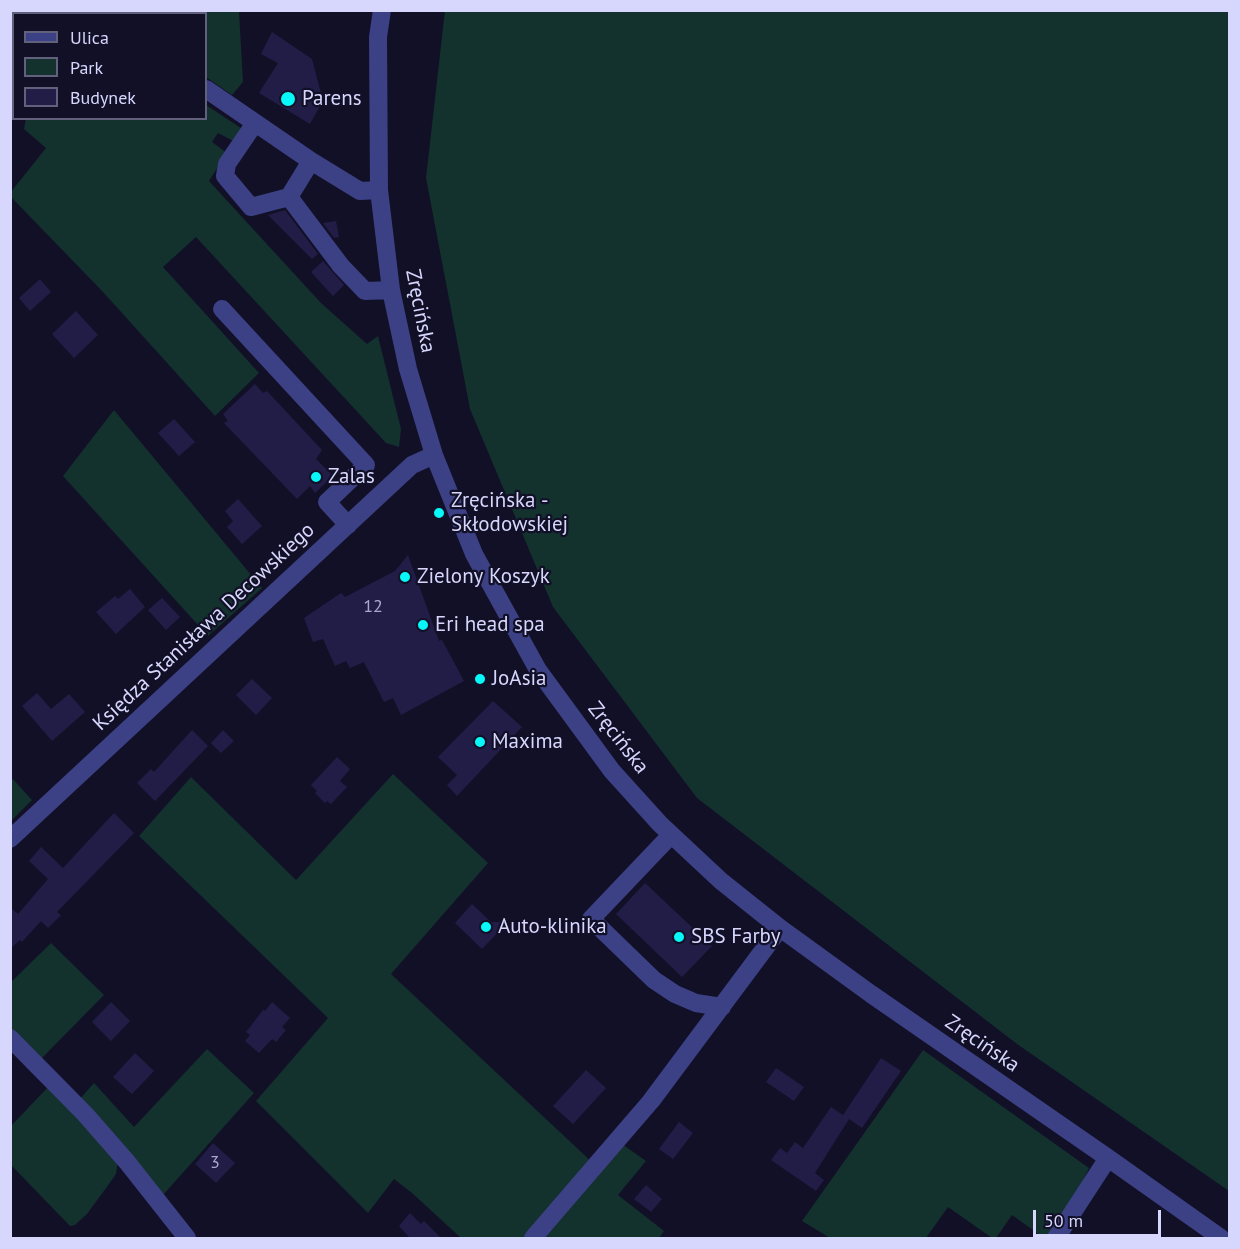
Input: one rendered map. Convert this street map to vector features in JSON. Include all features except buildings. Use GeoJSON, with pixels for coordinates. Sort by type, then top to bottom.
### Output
{"type":"FeatureCollection","features":[{"type":"Feature","properties":{"kind":"street","name":"Zręcińska"},"geometry":{"type":"LineString","coordinates":[[382,10],[378,37],[379,190],[391,290],[408,369],[434,455],[474,554],[538,670],[612,771],[671,835],[720,881],[780,928],[939,1042],[1221,1239]]}},
{"type":"Feature","properties":{"kind":"street"},"geometry":{"type":"LineString","coordinates":[[207,90],[311,161],[360,191],[379,190]]}},
{"type":"Feature","properties":{"kind":"street"},"geometry":{"type":"LineString","coordinates":[[255,123],[227,164],[225,176],[251,207],[289,197],[311,161]]}},
{"type":"Feature","properties":{"kind":"street"},"geometry":{"type":"LineString","coordinates":[[289,197],[341,266],[365,291],[391,290]]}},
{"type":"Feature","properties":{"kind":"street"},"geometry":{"type":"LineString","coordinates":[[222,309],[366,465],[327,502],[348,525]]}},
{"type":"Feature","properties":{"kind":"street","name":"Księdza Stanisława Decowskiego"},"geometry":{"type":"LineString","coordinates":[[10,839],[412,465],[434,455]]}},
{"type":"Feature","properties":{"kind":"street"},"geometry":{"type":"LineString","coordinates":[[671,835],[591,919],[654,980],[675,994],[696,1003],[722,1007]]}},
{"type":"Feature","properties":{"kind":"street"},"geometry":{"type":"LineString","coordinates":[[533,1239],[651,1101],[780,928]]}},
{"type":"Feature","properties":{"kind":"street"},"geometry":{"type":"LineString","coordinates":[[10,1038],[85,1114],[127,1162],[187,1239]]}},
{"type":"Feature","properties":{"kind":"street"},"geometry":{"type":"LineString","coordinates":[[1056,1239],[1108,1158]]}},
{"type":"Feature","properties":{"kind":"green space"},"geometry":{"type":"Polygon","coordinates":[[[445,10],[1229,11],[1229,1191],[1017,1044],[697,798],[553,607],[470,409],[426,178],[445,10]]]}},
{"type":"Feature","properties":{"kind":"green space"},"geometry":{"type":"Polygon","coordinates":[[[105,11],[239,11],[243,82],[232,95],[207,78],[207,12],[105,11]]]}},
{"type":"Feature","properties":{"kind":"green space"},"geometry":{"type":"Polygon","coordinates":[[[11,18],[12,94],[10,93],[11,18]]]}},
{"type":"Feature","properties":{"kind":"green space"},"geometry":{"type":"Polygon","coordinates":[[[207,106],[244,130],[235,142],[218,133],[212,142],[227,153],[209,181],[321,303],[367,344],[378,336],[401,429],[399,447],[386,443],[196,237],[163,267],[259,373],[215,416],[103,292],[11,197],[10,193],[46,148],[24,129],[26,120],[207,120],[207,106]]]}},
{"type":"Feature","properties":{"kind":"green space"},"geometry":{"type":"Polygon","coordinates":[[[114,410],[262,588],[208,636],[63,476],[114,410]]]}},
{"type":"Feature","properties":{"kind":"green space"},"geometry":{"type":"Polygon","coordinates":[[[393,774],[488,863],[391,974],[593,1163],[529,1238],[461,1238],[394,1179],[368,1213],[256,1101],[328,1018],[139,836],[191,777],[296,880],[393,774]]]}},
{"type":"Feature","properties":{"kind":"green space"},"geometry":{"type":"Polygon","coordinates":[[[10,776],[32,800],[11,821],[10,821],[10,776]]]}},
{"type":"Feature","properties":{"kind":"green space"},"geometry":{"type":"Polygon","coordinates":[[[51,943],[104,995],[41,1059],[11,1030],[10,983],[51,943]]]}},
{"type":"Feature","properties":{"kind":"green space"},"geometry":{"type":"Polygon","coordinates":[[[207,1049],[254,1093],[163,1195],[78,1101],[94,1083],[134,1127],[207,1049]]]}},
{"type":"Feature","properties":{"kind":"green space"},"geometry":{"type":"Polygon","coordinates":[[[923,1050],[1089,1168],[1049,1238],[1044,1238],[1012,1215],[996,1238],[992,1238],[948,1207],[926,1238],[830,1238],[802,1221],[923,1050]]]}},
{"type":"Feature","properties":{"kind":"green space"},"geometry":{"type":"Polygon","coordinates":[[[49,1086],[118,1161],[116,1174],[87,1214],[75,1225],[70,1226],[11,1165],[10,1127],[49,1086]]]}},
{"type":"Feature","properties":{"kind":"green space"},"geometry":{"type":"Polygon","coordinates":[[[622,1144],[646,1161],[618,1195],[664,1231],[659,1238],[541,1238],[622,1144]]]}},
{"type":"Feature","properties":{"kind":"place","name":"Parens"},"geometry":{"type":"Point","coordinates":[288,99]}},
{"type":"Feature","properties":{"kind":"place","name":"Zalas"},"geometry":{"type":"Point","coordinates":[316,477]}},
{"type":"Feature","properties":{"kind":"place","name":"Zręcińska - Skłodowskiej"},"geometry":{"type":"Point","coordinates":[439,513]}},
{"type":"Feature","properties":{"kind":"place","name":"Zielony Koszyk"},"geometry":{"type":"Point","coordinates":[405,577]}},
{"type":"Feature","properties":{"kind":"place","name":"Eri head spa"},"geometry":{"type":"Point","coordinates":[423,625]}},
{"type":"Feature","properties":{"kind":"place","name":"JoAsia"},"geometry":{"type":"Point","coordinates":[480,679]}},
{"type":"Feature","properties":{"kind":"place","name":"Maxima"},"geometry":{"type":"Point","coordinates":[480,742]}},
{"type":"Feature","properties":{"kind":"place","name":"Auto-klinika"},"geometry":{"type":"Point","coordinates":[486,927]}},
{"type":"Feature","properties":{"kind":"place","name":"SBS Farby"},"geometry":{"type":"Point","coordinates":[679,937]}}]}
